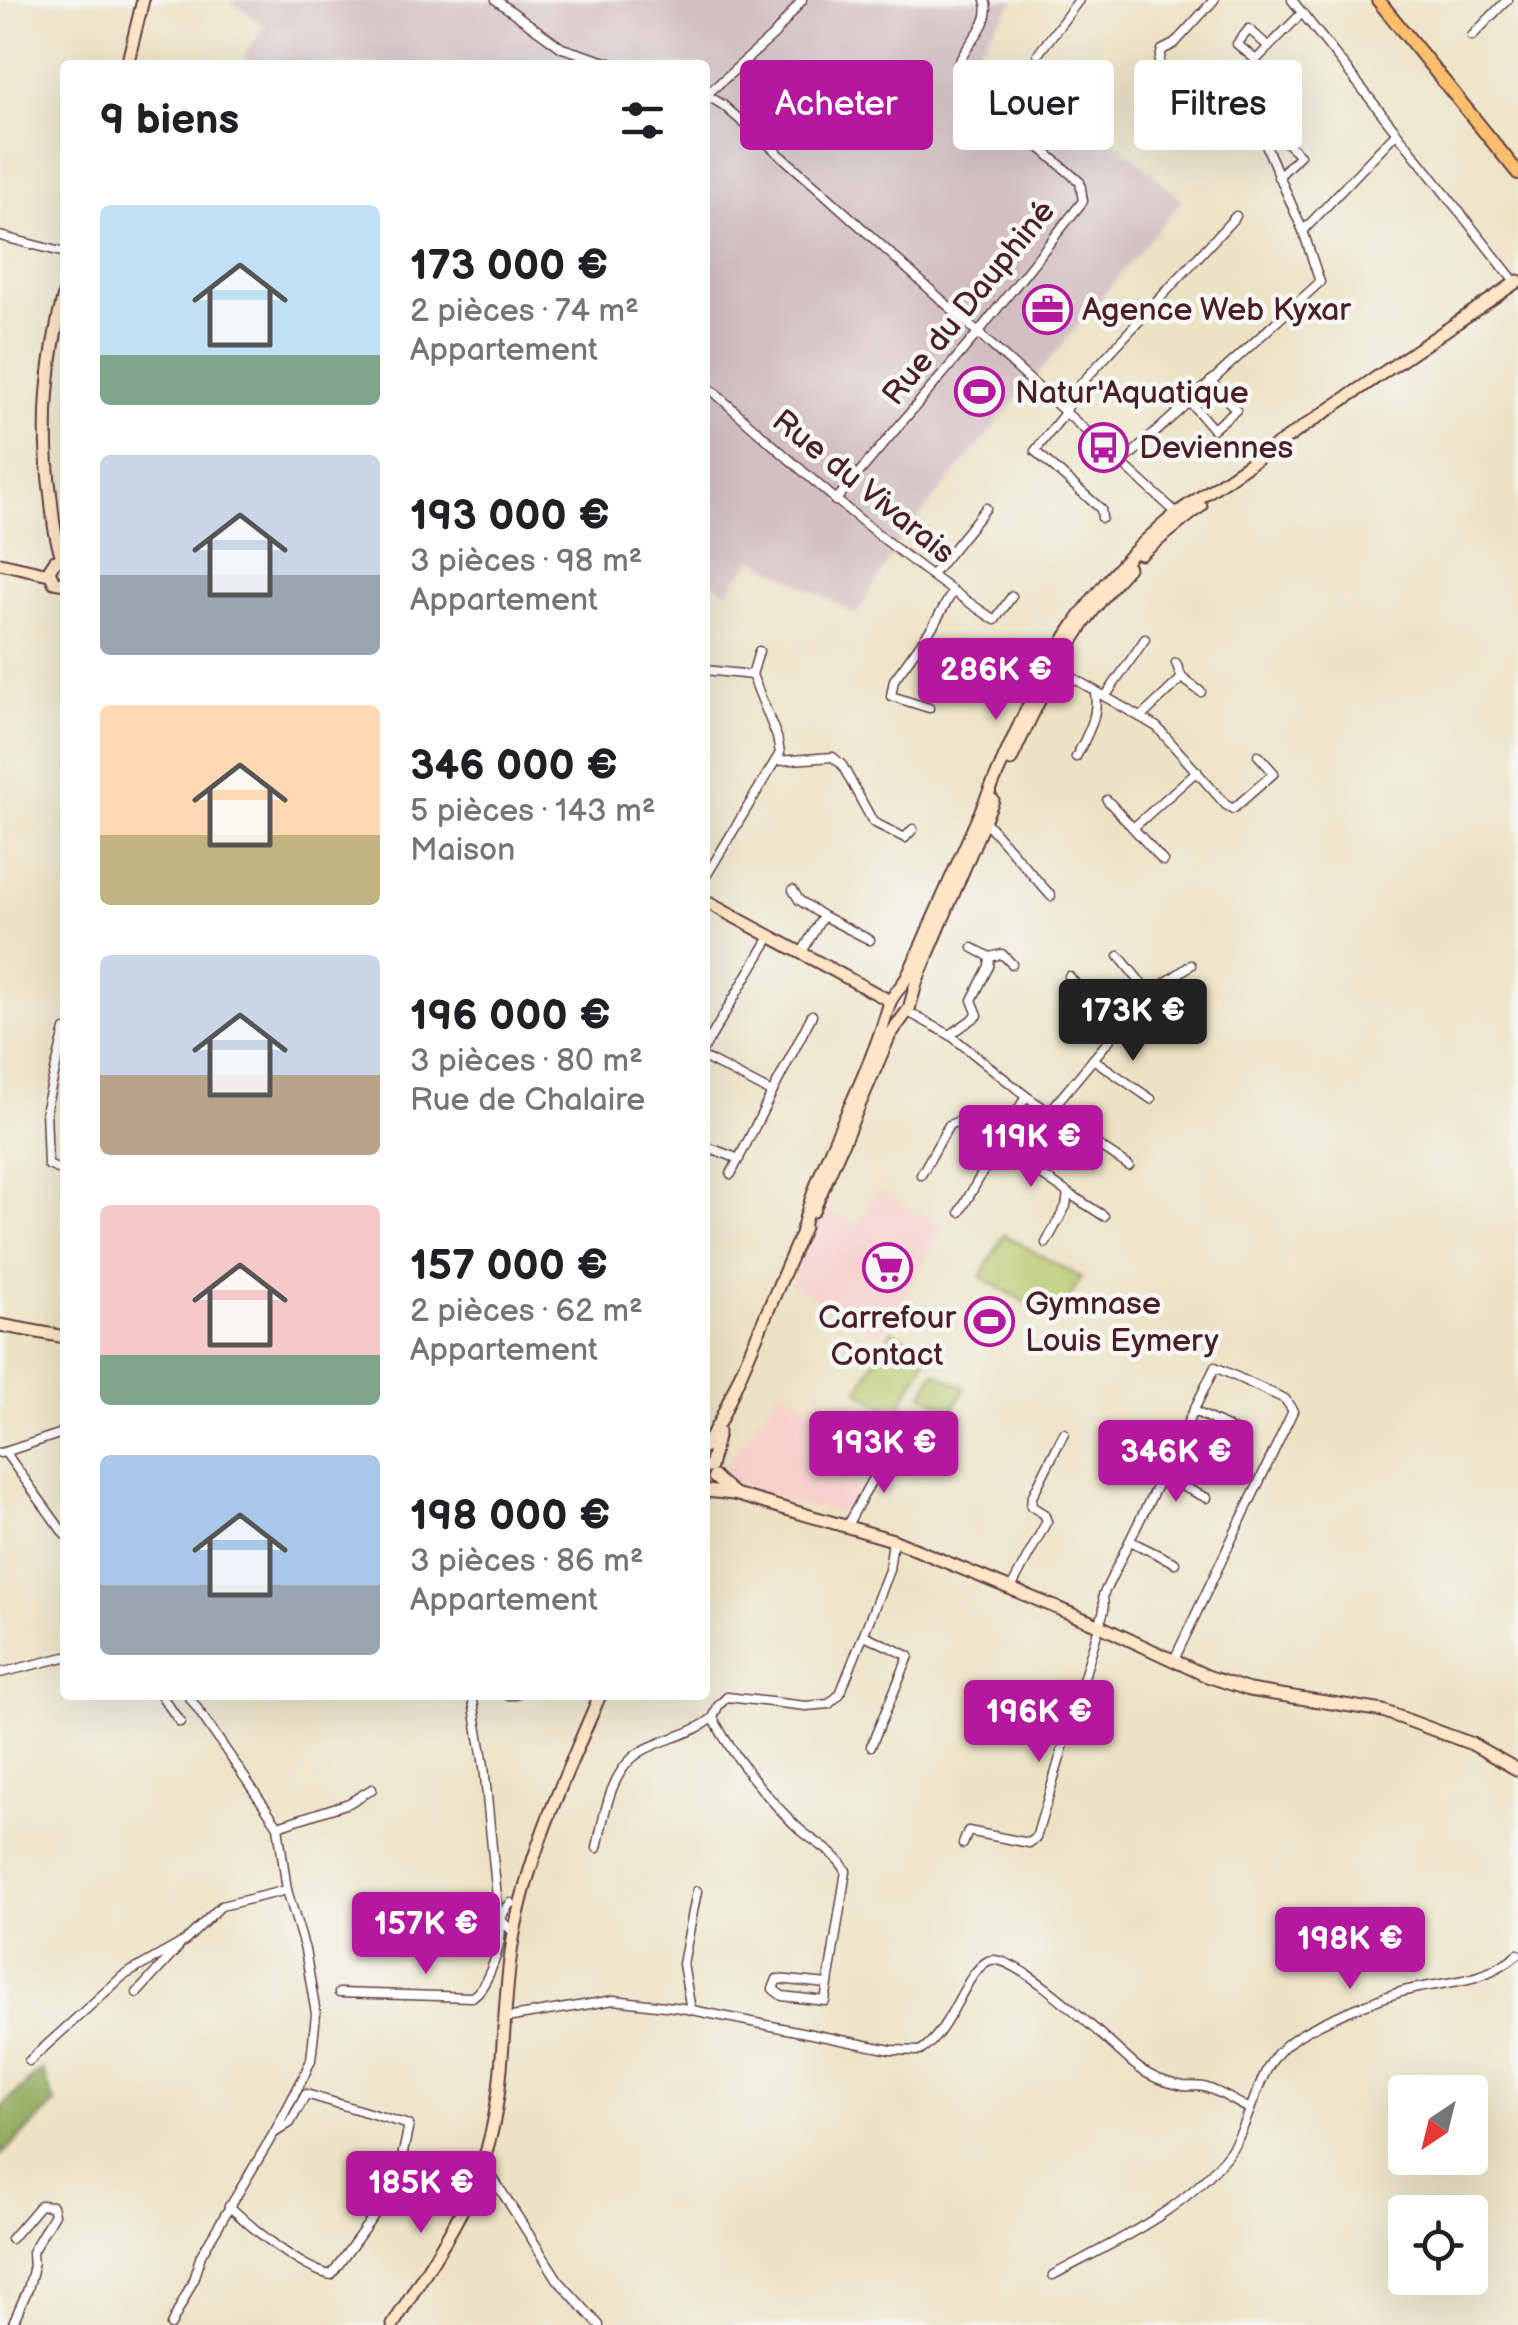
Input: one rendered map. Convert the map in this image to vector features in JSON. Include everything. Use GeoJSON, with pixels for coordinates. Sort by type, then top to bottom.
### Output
{"type":"FeatureCollection","features":[{"type":"Feature","properties":{"kind":"main road"},"geometry":{"type":"LineString","coordinates":[[1378,0],[1518,173]]}},
{"type":"Feature","properties":{"kind":"main road"},"geometry":{"type":"LineString","coordinates":[[128,60],[141,1]]}},
{"type":"Feature","properties":{"kind":"main road"},"geometry":{"type":"LineString","coordinates":[[802,1230],[813,1191],[892,1002],[908,976],[972,825],[1074,622],[1116,570],[1180,516],[1517,281]]}},
{"type":"Feature","properties":{"kind":"main road"},"geometry":{"type":"LineString","coordinates":[[60,309],[51,344],[45,403],[48,473],[60,548]]}},
{"type":"Feature","properties":{"kind":"main road"},"geometry":{"type":"LineString","coordinates":[[49,574],[52,563],[60,560]]}},
{"type":"Feature","properties":{"kind":"main road"},"geometry":{"type":"LineString","coordinates":[[0,562],[49,574],[60,583]]}},
{"type":"Feature","properties":{"kind":"main road"},"geometry":{"type":"LineString","coordinates":[[710,1439],[890,1034],[906,1010],[1052,665]]}},
{"type":"Feature","properties":{"kind":"main road"},"geometry":{"type":"LineString","coordinates":[[710,903],[892,1002],[895,1015],[906,1010]]}},
{"type":"Feature","properties":{"kind":"main road"},"geometry":{"type":"LineString","coordinates":[[892,1002],[903,996],[906,1010]]}},
{"type":"Feature","properties":{"kind":"main road"},"geometry":{"type":"LineString","coordinates":[[0,1325],[60,1336]]}},
{"type":"Feature","properties":{"kind":"main road"},"geometry":{"type":"LineString","coordinates":[[722,1419],[710,1469],[734,1494]]}},
{"type":"Feature","properties":{"kind":"main road"},"geometry":{"type":"LineString","coordinates":[[710,1492],[734,1494],[893,1540],[1249,1690],[1370,1708],[1404,1717],[1472,1744],[1518,1770]]}},
{"type":"Feature","properties":{"kind":"main road"},"geometry":{"type":"LineString","coordinates":[[392,2325],[481,2169],[499,2098],[509,1940],[516,1901],[598,1700]]}},
{"type":"Feature","properties":{"kind":"street"},"geometry":{"type":"LineString","coordinates":[[496,0],[562,48],[600,60]]}},
{"type":"Feature","properties":{"kind":"street"},"geometry":{"type":"LineString","coordinates":[[710,91],[774,35],[802,0]]}},
{"type":"Feature","properties":{"kind":"street","name":"Rue du Dauphiné"},"geometry":{"type":"LineString","coordinates":[[834,501],[977,334],[1083,202],[1080,182],[966,84],[957,67],[964,48],[987,22],[989,9],[985,0]]}},
{"type":"Feature","properties":{"kind":"street"},"geometry":{"type":"LineString","coordinates":[[1038,54],[1079,0]]}},
{"type":"Feature","properties":{"kind":"street"},"geometry":{"type":"LineString","coordinates":[[1160,60],[1162,50],[1174,44],[1214,0]]}},
{"type":"Feature","properties":{"kind":"street"},"geometry":{"type":"LineString","coordinates":[[1292,0],[1517,281]]}},
{"type":"Feature","properties":{"kind":"street"},"geometry":{"type":"LineString","coordinates":[[1472,36],[1508,0]]}},
{"type":"Feature","properties":{"kind":"street"},"geometry":{"type":"LineString","coordinates":[[1269,47],[1302,12]]}},
{"type":"Feature","properties":{"kind":"street"},"geometry":{"type":"LineString","coordinates":[[710,98],[805,176],[1180,516]]}},
{"type":"Feature","properties":{"kind":"street"},"geometry":{"type":"LineString","coordinates":[[1123,462],[1320,282],[1303,231],[1278,177],[1264,141],[1273,131],[1300,155],[1278,177]]}},
{"type":"Feature","properties":{"kind":"street"},"geometry":{"type":"LineString","coordinates":[[1303,231],[1396,132]]}},
{"type":"Feature","properties":{"kind":"street"},"geometry":{"type":"LineString","coordinates":[[1102,518],[1101,509],[1036,451],[1079,386],[1236,216]]}},
{"type":"Feature","properties":{"kind":"street"},"geometry":{"type":"LineString","coordinates":[[0,236],[60,252]]}},
{"type":"Feature","properties":{"kind":"street"},"geometry":{"type":"LineString","coordinates":[[1189,401],[1213,429],[1236,410],[1211,381]]}},
{"type":"Feature","properties":{"kind":"street","name":"Rue du Vivarais"},"geometry":{"type":"LineString","coordinates":[[710,389],[834,501],[995,620],[1012,596]]}},
{"type":"Feature","properties":{"kind":"street"},"geometry":{"type":"LineString","coordinates":[[932,576],[986,508]]}},
{"type":"Feature","properties":{"kind":"street"},"geometry":{"type":"LineString","coordinates":[[929,708],[891,696],[894,680],[953,591]]}},
{"type":"Feature","properties":{"kind":"street"},"geometry":{"type":"LineString","coordinates":[[1105,697],[1145,640]]}},
{"type":"Feature","properties":{"kind":"street"},"geometry":{"type":"LineString","coordinates":[[710,870],[780,753],[752,675],[759,651]]}},
{"type":"Feature","properties":{"kind":"street"},"geometry":{"type":"LineString","coordinates":[[1176,663],[1182,678],[1201,692]]}},
{"type":"Feature","properties":{"kind":"street"},"geometry":{"type":"LineString","coordinates":[[1052,665],[1157,727],[1234,809],[1274,773],[1258,755]]}},
{"type":"Feature","properties":{"kind":"street"},"geometry":{"type":"LineString","coordinates":[[710,671],[752,675]]}},
{"type":"Feature","properties":{"kind":"street"},"geometry":{"type":"LineString","coordinates":[[1142,716],[1182,678]]}},
{"type":"Feature","properties":{"kind":"street"},"geometry":{"type":"LineString","coordinates":[[1076,757],[1094,723],[1095,692]]}},
{"type":"Feature","properties":{"kind":"street"},"geometry":{"type":"LineString","coordinates":[[776,761],[833,757],[842,765],[873,822],[906,838],[913,829]]}},
{"type":"Feature","properties":{"kind":"street"},"geometry":{"type":"LineString","coordinates":[[1134,828],[1196,771]]}},
{"type":"Feature","properties":{"kind":"street"},"geometry":{"type":"LineString","coordinates":[[1106,800],[1163,861]]}},
{"type":"Feature","properties":{"kind":"street"},"geometry":{"type":"LineString","coordinates":[[984,820],[1051,896]]}},
{"type":"Feature","properties":{"kind":"street"},"geometry":{"type":"LineString","coordinates":[[794,890],[799,900],[823,916],[870,940]]}},
{"type":"Feature","properties":{"kind":"street"},"geometry":{"type":"LineString","coordinates":[[802,952],[823,916]]}},
{"type":"Feature","properties":{"kind":"street"},"geometry":{"type":"LineString","coordinates":[[710,1039],[770,935]]}},
{"type":"Feature","properties":{"kind":"street"},"geometry":{"type":"LineString","coordinates":[[973,948],[990,957],[1002,954],[1012,964]]}},
{"type":"Feature","properties":{"kind":"street"},"geometry":{"type":"LineString","coordinates":[[1119,956],[1178,1028]]}},
{"type":"Feature","properties":{"kind":"street"},"geometry":{"type":"LineString","coordinates":[[950,1034],[978,1015],[972,1000],[990,957]]}},
{"type":"Feature","properties":{"kind":"street"},"geometry":{"type":"LineString","coordinates":[[1050,1111],[1151,993],[1191,964]]}},
{"type":"Feature","properties":{"kind":"street"},"geometry":{"type":"LineString","coordinates":[[1069,976],[1118,1029]]}},
{"type":"Feature","properties":{"kind":"street"},"geometry":{"type":"LineString","coordinates":[[906,1010],[950,1034],[1026,1096],[1129,1166]]}},
{"type":"Feature","properties":{"kind":"street"},"geometry":{"type":"LineString","coordinates":[[731,1174],[812,1014]]}},
{"type":"Feature","properties":{"kind":"street"},"geometry":{"type":"LineString","coordinates":[[60,1050],[46,1108],[48,1161],[52,1169],[60,1171]]}},
{"type":"Feature","properties":{"kind":"street"},"geometry":{"type":"LineString","coordinates":[[1093,1059],[1152,1099]]}},
{"type":"Feature","properties":{"kind":"street"},"geometry":{"type":"LineString","coordinates":[[710,1061],[772,1092]]}},
{"type":"Feature","properties":{"kind":"street"},"geometry":{"type":"LineString","coordinates":[[50,1089],[60,1088]]}},
{"type":"Feature","properties":{"kind":"street"},"geometry":{"type":"LineString","coordinates":[[960,1212],[1026,1096]]}},
{"type":"Feature","properties":{"kind":"street"},"geometry":{"type":"LineString","coordinates":[[920,1176],[950,1125],[961,1120],[1104,1216]]}},
{"type":"Feature","properties":{"kind":"street"},"geometry":{"type":"LineString","coordinates":[[710,1148],[739,1159]]}},
{"type":"Feature","properties":{"kind":"street"},"geometry":{"type":"LineString","coordinates":[[1046,1243],[1066,1206],[1068,1193]]}},
{"type":"Feature","properties":{"kind":"street"},"geometry":{"type":"LineString","coordinates":[[963,1844],[968,1831],[1029,1843],[1036,1838],[1104,1610],[1103,1595],[1216,1367],[1285,1398],[1293,1411],[1174,1660]]}},
{"type":"Feature","properties":{"kind":"street"},"geometry":{"type":"LineString","coordinates":[[1194,1411],[1236,1432]]}},
{"type":"Feature","properties":{"kind":"street"},"geometry":{"type":"LineString","coordinates":[[1012,1588],[1047,1521],[1044,1514],[1031,1506],[1032,1497],[1064,1432]]}},
{"type":"Feature","properties":{"kind":"street"},"geometry":{"type":"LineString","coordinates":[[60,1434],[2,1453],[60,1528]]}},
{"type":"Feature","properties":{"kind":"street"},"geometry":{"type":"LineString","coordinates":[[846,1527],[890,1446]]}},
{"type":"Feature","properties":{"kind":"street"},"geometry":{"type":"LineString","coordinates":[[1162,1477],[1207,1498]]}},
{"type":"Feature","properties":{"kind":"street"},"geometry":{"type":"LineString","coordinates":[[597,1848],[608,1799],[627,1762],[642,1751],[696,1730],[712,1718],[727,1697],[806,1706],[829,1704],[840,1694],[890,1570],[893,1540]]}},
{"type":"Feature","properties":{"kind":"street"},"geometry":{"type":"LineString","coordinates":[[1130,1541],[1175,1563]]}},
{"type":"Feature","properties":{"kind":"street"},"geometry":{"type":"LineString","coordinates":[[864,1635],[909,1656],[871,1746]]}},
{"type":"Feature","properties":{"kind":"street"},"geometry":{"type":"LineString","coordinates":[[0,1673],[60,1658]]}},
{"type":"Feature","properties":{"kind":"street"},"geometry":{"type":"LineString","coordinates":[[165,1700],[180,1722]]}},
{"type":"Feature","properties":{"kind":"street"},"geometry":{"type":"LineString","coordinates":[[171,2325],[192,2284],[201,2254],[274,2132],[311,2060],[316,2014],[305,1950],[287,1890],[278,1826],[194,1700]]}},
{"type":"Feature","properties":{"kind":"street"},"geometry":{"type":"LineString","coordinates":[[473,1700],[484,1766],[496,1896],[509,1940]]}},
{"type":"Feature","properties":{"kind":"street"},"geometry":{"type":"LineString","coordinates":[[712,1718],[726,1742],[796,1826],[838,1857],[846,1871],[828,1984],[825,2001],[782,1996],[773,1989],[777,1980],[828,1984]]}},
{"type":"Feature","properties":{"kind":"street"},"geometry":{"type":"LineString","coordinates":[[278,1826],[349,1804],[372,1789]]}},
{"type":"Feature","properties":{"kind":"street"},"geometry":{"type":"LineString","coordinates":[[137,1994],[221,1906],[287,1890]]}},
{"type":"Feature","properties":{"kind":"street"},"geometry":{"type":"LineString","coordinates":[[690,2010],[682,1964],[697,1890]]}},
{"type":"Feature","properties":{"kind":"street"},"geometry":{"type":"LineString","coordinates":[[496,1896],[516,1901],[500,1918]]}},
{"type":"Feature","properties":{"kind":"street"},"geometry":{"type":"LineString","coordinates":[[500,1918],[509,1940]]}},
{"type":"Feature","properties":{"kind":"street"},"geometry":{"type":"LineString","coordinates":[[339,1993],[472,1997],[481,1991],[509,1940]]}},
{"type":"Feature","properties":{"kind":"street"},"geometry":{"type":"LineString","coordinates":[[29,2061],[123,1976],[185,1941]]}},
{"type":"Feature","properties":{"kind":"street"},"geometry":{"type":"LineString","coordinates":[[1053,2275],[1130,2237],[1164,2214],[1228,2153],[1276,2055],[1296,2037],[1416,1988],[1464,1982],[1504,1966],[1518,1954]]}},
{"type":"Feature","properties":{"kind":"street"},"geometry":{"type":"LineString","coordinates":[[506,2018],[614,2000],[690,2010],[891,2050],[920,2051],[943,2030],[975,1975],[987,1962],[995,1960],[1010,1964],[1082,2014],[1137,2068],[1164,2081],[1206,2087],[1248,2108]]}},
{"type":"Feature","properties":{"kind":"street"},"geometry":{"type":"LineString","coordinates":[[229,2206],[250,2226],[330,2275],[396,2185],[409,2125],[306,2094],[290,2123],[274,2132]]}},
{"type":"Feature","properties":{"kind":"street"},"geometry":{"type":"LineString","coordinates":[[481,2169],[493,2178],[558,2280],[600,2325]]}},
{"type":"Feature","properties":{"kind":"street"},"geometry":{"type":"LineString","coordinates":[[12,2239],[40,2206],[52,2206],[54,2214],[32,2252],[28,2289],[12,2325]]}},
{"type":"Feature","properties":{"kind":"shaded area"},"geometry":{"type":"Polygon","coordinates":[[[228,0],[1015,0],[970,60],[953,60],[953,150],[1114,150],[1114,139],[1182,200],[898,543],[857,615],[753,558],[727,592],[710,580],[710,60],[243,57],[265,26],[228,0]]]}},
{"type":"Feature","properties":{"kind":"shaded area"},"geometry":{"type":"Polygon","coordinates":[[[877,1190],[944,1227],[881,1337],[791,1284],[815,1221],[827,1210],[857,1226],[877,1190]]]}},
{"type":"Feature","properties":{"kind":"shaded area"},"geometry":{"type":"Polygon","coordinates":[[[780,1389],[883,1445],[843,1514],[726,1480],[721,1471],[780,1389]]]}},
{"type":"Feature","properties":{"kind":"green space"},"geometry":{"type":"Polygon","coordinates":[[[1004,1235],[1081,1278],[1057,1320],[981,1277],[1004,1235]]]}},
{"type":"Feature","properties":{"kind":"green space"},"geometry":{"type":"Polygon","coordinates":[[[892,1330],[930,1352],[896,1413],[858,1391],[892,1330]]]}},
{"type":"Feature","properties":{"kind":"green space"},"geometry":{"type":"Polygon","coordinates":[[[935,1372],[965,1388],[953,1410],[923,1394],[935,1372]]]}},
{"type":"Feature","properties":{"kind":"green space"},"geometry":{"type":"Polygon","coordinates":[[[42,2069],[55,2104],[0,2156],[0,2109],[42,2069]]]}},
{"type":"Feature","properties":{"kind":"place","name":"Agence Web Kyxar"},"geometry":{"type":"Point","coordinates":[1047,309]}},
{"type":"Feature","properties":{"kind":"place","name":"Natur'Aquatique"},"geometry":{"type":"Point","coordinates":[980,392]}},
{"type":"Feature","properties":{"kind":"place","name":"Deviennes"},"geometry":{"type":"Point","coordinates":[1104,447]}},
{"type":"Feature","properties":{"kind":"place","name":"Carrefour Contact"},"geometry":{"type":"Point","coordinates":[887,1267]}},
{"type":"Feature","properties":{"kind":"place","name":"Gymnase Louis Eymery"},"geometry":{"type":"Point","coordinates":[990,1321]}}]}
